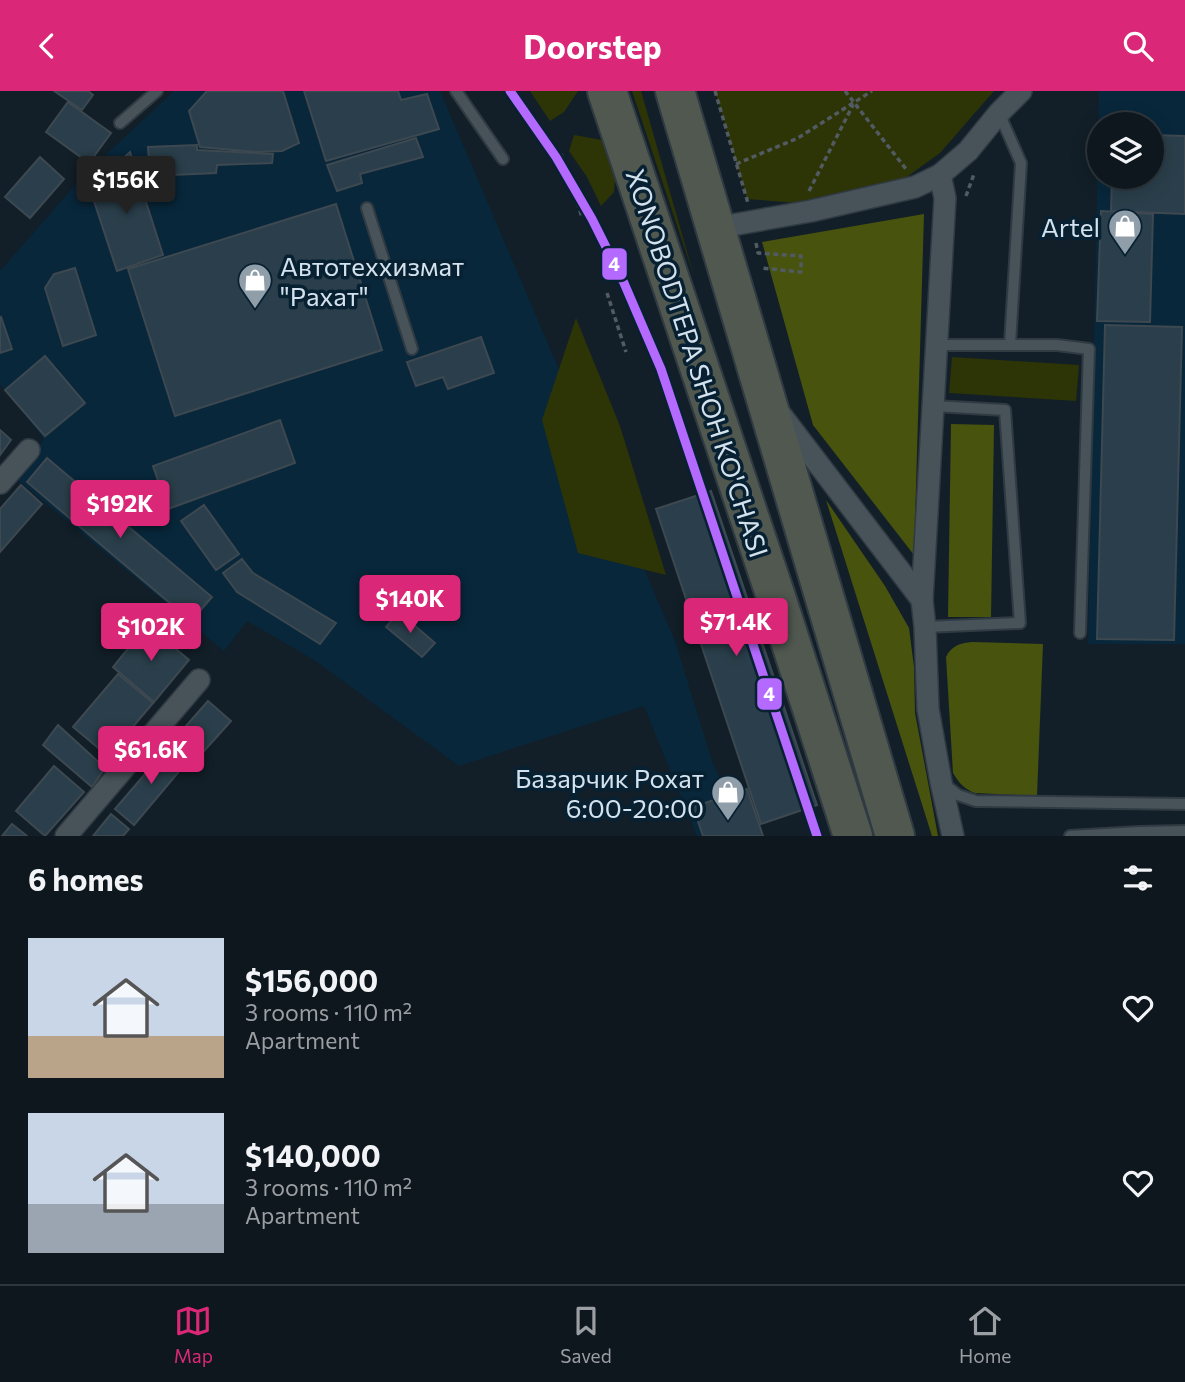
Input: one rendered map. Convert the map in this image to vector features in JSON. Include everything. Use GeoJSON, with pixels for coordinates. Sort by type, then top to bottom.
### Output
{"type":"FeatureCollection","features":[{"type":"Feature","properties":{"kind":"highway","name":"XONOBODTEPA SHOH KO'CHASI"},"geometry":{"type":"LineString","coordinates":[[607,91],[853,836]]}},
{"type":"Feature","properties":{"kind":"highway","name":"XONOBODTEPA SHOH KO'CHASI"},"geometry":{"type":"LineString","coordinates":[[675,91],[895,836]]}},
{"type":"Feature","properties":{"kind":"street"},"geometry":{"type":"LineString","coordinates":[[715,228],[797,214],[915,187],[940,175],[968,151],[1021,91]]}},
{"type":"Feature","properties":{"kind":"street"},"geometry":{"type":"LineString","coordinates":[[940,175],[945,198],[922,600],[928,709],[953,836]]}},
{"type":"Feature","properties":{"kind":"street"},"geometry":{"type":"LineString","coordinates":[[764,394],[922,600]]}},
{"type":"Feature","properties":{"kind":"street"},"geometry":{"type":"LineString","coordinates":[[0,483],[29,450]]}},
{"type":"Feature","properties":{"kind":"street"},"geometry":{"type":"LineString","coordinates":[[66,836],[199,680]]}},
{"type":"Feature","properties":{"kind":"lane"},"geometry":{"type":"LineString","coordinates":[[120,123],[157,91]]}},
{"type":"Feature","properties":{"kind":"lane"},"geometry":{"type":"LineString","coordinates":[[456,91],[503,159]]}},
{"type":"Feature","properties":{"kind":"lane"},"geometry":{"type":"LineString","coordinates":[[999,113],[1021,163],[1010,344]]}},
{"type":"Feature","properties":{"kind":"lane"},"geometry":{"type":"LineString","coordinates":[[367,208],[412,349]]}},
{"type":"Feature","properties":{"kind":"lane"},"geometry":{"type":"LineString","coordinates":[[937,345],[1057,345],[1089,349],[1080,633]]}},
{"type":"Feature","properties":{"kind":"lane"},"geometry":{"type":"LineString","coordinates":[[925,627],[1020,624],[1005,410],[933,406]]}},
{"type":"Feature","properties":{"kind":"lane"},"geometry":{"type":"LineString","coordinates":[[941,782],[958,795],[976,801],[1185,804]]}},
{"type":"Feature","properties":{"kind":"lane"},"geometry":{"type":"LineString","coordinates":[[1070,836],[1185,831]]}},
{"type":"Feature","properties":{"kind":"path"},"geometry":{"type":"LineString","coordinates":[[715,91],[755,221]]}},
{"type":"Feature","properties":{"kind":"path"},"geometry":{"type":"LineString","coordinates":[[845,91],[908,171],[915,187]]}},
{"type":"Feature","properties":{"kind":"path"},"geometry":{"type":"LineString","coordinates":[[736,164],[798,138],[872,91]]}},
{"type":"Feature","properties":{"kind":"path"},"geometry":{"type":"LineString","coordinates":[[797,214],[854,103]]}},
{"type":"Feature","properties":{"kind":"path"},"geometry":{"type":"LineString","coordinates":[[561,154],[582,217]]}},
{"type":"Feature","properties":{"kind":"path"},"geometry":{"type":"LineString","coordinates":[[758,253],[801,256],[801,272],[762,268]]}},
{"type":"Feature","properties":{"kind":"path"},"geometry":{"type":"LineString","coordinates":[[607,293],[626,352]]}},
{"type":"Feature","properties":{"kind":"shaded area"},"geometry":{"type":"Polygon","coordinates":[[[174,91],[440,91],[675,641],[712,761],[746,836],[697,836],[644,706],[459,766],[314,660],[247,621],[224,651],[14,477],[44,439],[0,384],[0,271],[84,175],[174,91]]]}},
{"type":"Feature","properties":{"kind":"shaded area"},"geometry":{"type":"Polygon","coordinates":[[[1099,91],[1185,91],[1185,644],[1088,644],[1097,189],[1164,189],[1164,112],[1099,112],[1099,91]]]}},
{"type":"Feature","properties":{"kind":"green space"},"geometry":{"type":"Polygon","coordinates":[[[530,91],[578,91],[564,112],[550,121],[530,91]]]}},
{"type":"Feature","properties":{"kind":"green space"},"geometry":{"type":"Polygon","coordinates":[[[632,91],[641,91],[694,276],[632,91]]]}},
{"type":"Feature","properties":{"kind":"green space"},"geometry":{"type":"Polygon","coordinates":[[[715,91],[994,91],[940,153],[904,179],[797,203],[747,199],[715,91]]]}},
{"type":"Feature","properties":{"kind":"green space"},"geometry":{"type":"Polygon","coordinates":[[[574,135],[602,140],[615,180],[614,192],[601,206],[587,177],[569,151],[574,135]]]}},
{"type":"Feature","properties":{"kind":"green space"},"geometry":{"type":"Polygon","coordinates":[[[924,214],[914,555],[813,425],[762,242],[924,214]]]}},
{"type":"Feature","properties":{"kind":"green space"},"geometry":{"type":"Polygon","coordinates":[[[576,318],[620,426],[666,575],[578,553],[542,420],[576,318]]]}},
{"type":"Feature","properties":{"kind":"green space"},"geometry":{"type":"Polygon","coordinates":[[[952,357],[1079,365],[1076,401],[949,393],[952,357]]]}},
{"type":"Feature","properties":{"kind":"green space"},"geometry":{"type":"Polygon","coordinates":[[[951,424],[994,425],[991,617],[948,617],[951,424]]]}},
{"type":"Feature","properties":{"kind":"green space"},"geometry":{"type":"Polygon","coordinates":[[[826,500],[885,586],[909,628],[914,667],[915,713],[938,836],[932,836],[826,500]]]}},
{"type":"Feature","properties":{"kind":"green space"},"geometry":{"type":"Polygon","coordinates":[[[972,642],[1043,644],[1037,796],[975,793],[962,785],[953,773],[946,657],[956,646],[972,642]]]}},
{"type":"Feature","properties":{"kind":"building"},"geometry":{"type":"Polygon","coordinates":[[[54,91],[88,91],[93,95],[82,110],[54,91]]]}},
{"type":"Feature","properties":{"kind":"building"},"geometry":{"type":"Polygon","coordinates":[[[207,91],[283,91],[299,143],[282,151],[257,152],[200,147],[189,111],[207,91]]]}},
{"type":"Feature","properties":{"kind":"building"},"geometry":{"type":"Polygon","coordinates":[[[304,91],[398,91],[401,100],[427,94],[439,129],[326,161],[304,91]]]}},
{"type":"Feature","properties":{"kind":"building"},"geometry":{"type":"Polygon","coordinates":[[[68,102],[111,133],[89,163],[46,132],[68,102]]]}},
{"type":"Feature","properties":{"kind":"building"},"geometry":{"type":"Polygon","coordinates":[[[1164,135],[1185,136],[1185,214],[1111,211],[1112,189],[1164,189],[1164,135]]]}},
{"type":"Feature","properties":{"kind":"building"},"geometry":{"type":"Polygon","coordinates":[[[416,138],[423,157],[360,174],[362,183],[337,191],[327,165],[416,138]]]}},
{"type":"Feature","properties":{"kind":"building"},"geometry":{"type":"Polygon","coordinates":[[[197,145],[197,150],[273,154],[272,163],[217,165],[216,173],[150,176],[148,147],[197,145]]]}},
{"type":"Feature","properties":{"kind":"building"},"geometry":{"type":"Polygon","coordinates":[[[130,152],[163,255],[117,271],[90,189],[130,152]]]}},
{"type":"Feature","properties":{"kind":"building"},"geometry":{"type":"Polygon","coordinates":[[[40,157],[64,179],[30,218],[5,197],[40,157]]]}},
{"type":"Feature","properties":{"kind":"building","name":"Автотеххизмат \"Рахат\""},"geometry":{"type":"Polygon","coordinates":[[[336,204],[382,350],[175,416],[128,269],[336,204]]]}},
{"type":"Feature","properties":{"kind":"building"},"geometry":{"type":"Polygon","coordinates":[[[1101,211],[1153,214],[1150,322],[1097,321],[1101,211]]]}},
{"type":"Feature","properties":{"kind":"building"},"geometry":{"type":"Polygon","coordinates":[[[75,268],[96,335],[63,346],[45,288],[54,274],[75,268]]]}},
{"type":"Feature","properties":{"kind":"building"},"geometry":{"type":"Polygon","coordinates":[[[0,318],[12,349],[0,353],[0,318]]]}},
{"type":"Feature","properties":{"kind":"building"},"geometry":{"type":"Polygon","coordinates":[[[1105,325],[1182,327],[1174,640],[1097,639],[1105,325]]]}},
{"type":"Feature","properties":{"kind":"building"},"geometry":{"type":"Polygon","coordinates":[[[481,337],[494,373],[448,389],[443,377],[416,386],[407,362],[481,337]]]}},
{"type":"Feature","properties":{"kind":"building"},"geometry":{"type":"Polygon","coordinates":[[[45,356],[85,403],[45,436],[5,390],[45,356]]]}},
{"type":"Feature","properties":{"kind":"building"},"geometry":{"type":"Polygon","coordinates":[[[280,420],[295,463],[168,509],[153,466],[280,420]]]}},
{"type":"Feature","properties":{"kind":"building"},"geometry":{"type":"Polygon","coordinates":[[[0,430],[11,440],[0,455],[0,430]]]}},
{"type":"Feature","properties":{"kind":"building"},"geometry":{"type":"Polygon","coordinates":[[[47,458],[212,597],[191,621],[27,482],[47,458]]]}},
{"type":"Feature","properties":{"kind":"building"},"geometry":{"type":"Polygon","coordinates":[[[21,485],[42,504],[0,552],[0,509],[21,485]]]}},
{"type":"Feature","properties":{"kind":"building"},"geometry":{"type":"Polygon","coordinates":[[[711,491],[817,805],[761,824],[656,509],[711,491]]]}},
{"type":"Feature","properties":{"kind":"building"},"geometry":{"type":"Polygon","coordinates":[[[204,505],[239,554],[216,570],[181,521],[204,505]]]}},
{"type":"Feature","properties":{"kind":"building"},"geometry":{"type":"Polygon","coordinates":[[[242,559],[253,573],[336,623],[320,644],[237,592],[223,573],[242,559]]]}},
{"type":"Feature","properties":{"kind":"building"},"geometry":{"type":"Polygon","coordinates":[[[399,612],[435,643],[422,657],[386,627],[399,612]]]}},
{"type":"Feature","properties":{"kind":"building"},"geometry":{"type":"Polygon","coordinates":[[[147,625],[189,660],[154,702],[113,667],[147,625]]]}},
{"type":"Feature","properties":{"kind":"building"},"geometry":{"type":"Polygon","coordinates":[[[118,674],[153,703],[108,756],[73,727],[118,674]]]}},
{"type":"Feature","properties":{"kind":"building"},"geometry":{"type":"Polygon","coordinates":[[[208,701],[231,721],[195,761],[172,742],[208,701]]]}},
{"type":"Feature","properties":{"kind":"building"},"geometry":{"type":"Polygon","coordinates":[[[58,725],[105,768],[92,787],[43,745],[58,725]]]}},
{"type":"Feature","properties":{"kind":"building"},"geometry":{"type":"Polygon","coordinates":[[[169,746],[187,762],[134,825],[115,809],[169,746]]]}},
{"type":"Feature","properties":{"kind":"building"},"geometry":{"type":"Polygon","coordinates":[[[54,766],[84,792],[45,836],[16,811],[54,766]]]}},
{"type":"Feature","properties":{"kind":"building","name":"Базарчик Рохат 6:00-20:00"},"geometry":{"type":"Polygon","coordinates":[[[747,789],[763,836],[703,836],[693,807],[747,789]]]}},
{"type":"Feature","properties":{"kind":"building"},"geometry":{"type":"Polygon","coordinates":[[[111,814],[129,829],[123,836],[93,836],[111,814]]]}},
{"type":"Feature","properties":{"kind":"building"},"geometry":{"type":"Polygon","coordinates":[[[12,824],[27,836],[2,836],[12,824]]]}},
{"type":"Feature","properties":{"kind":"transit line","name":"4"},"geometry":{"type":"LineString","coordinates":[[510,91],[556,157],[592,219],[624,283],[661,369],[817,836]]}},
{"type":"Feature","properties":{"kind":"place","name":"Artel"},"geometry":{"type":"Point","coordinates":[1125,256]}},
{"type":"Feature","properties":{"kind":"place","name":"Автотеххизмат \"Рахат\""},"geometry":{"type":"Point","coordinates":[255,310]}},
{"type":"Feature","properties":{"kind":"place","name":"Базарчик Рохат 6:00-20:00"},"geometry":{"type":"Point","coordinates":[728,822]}}]}
